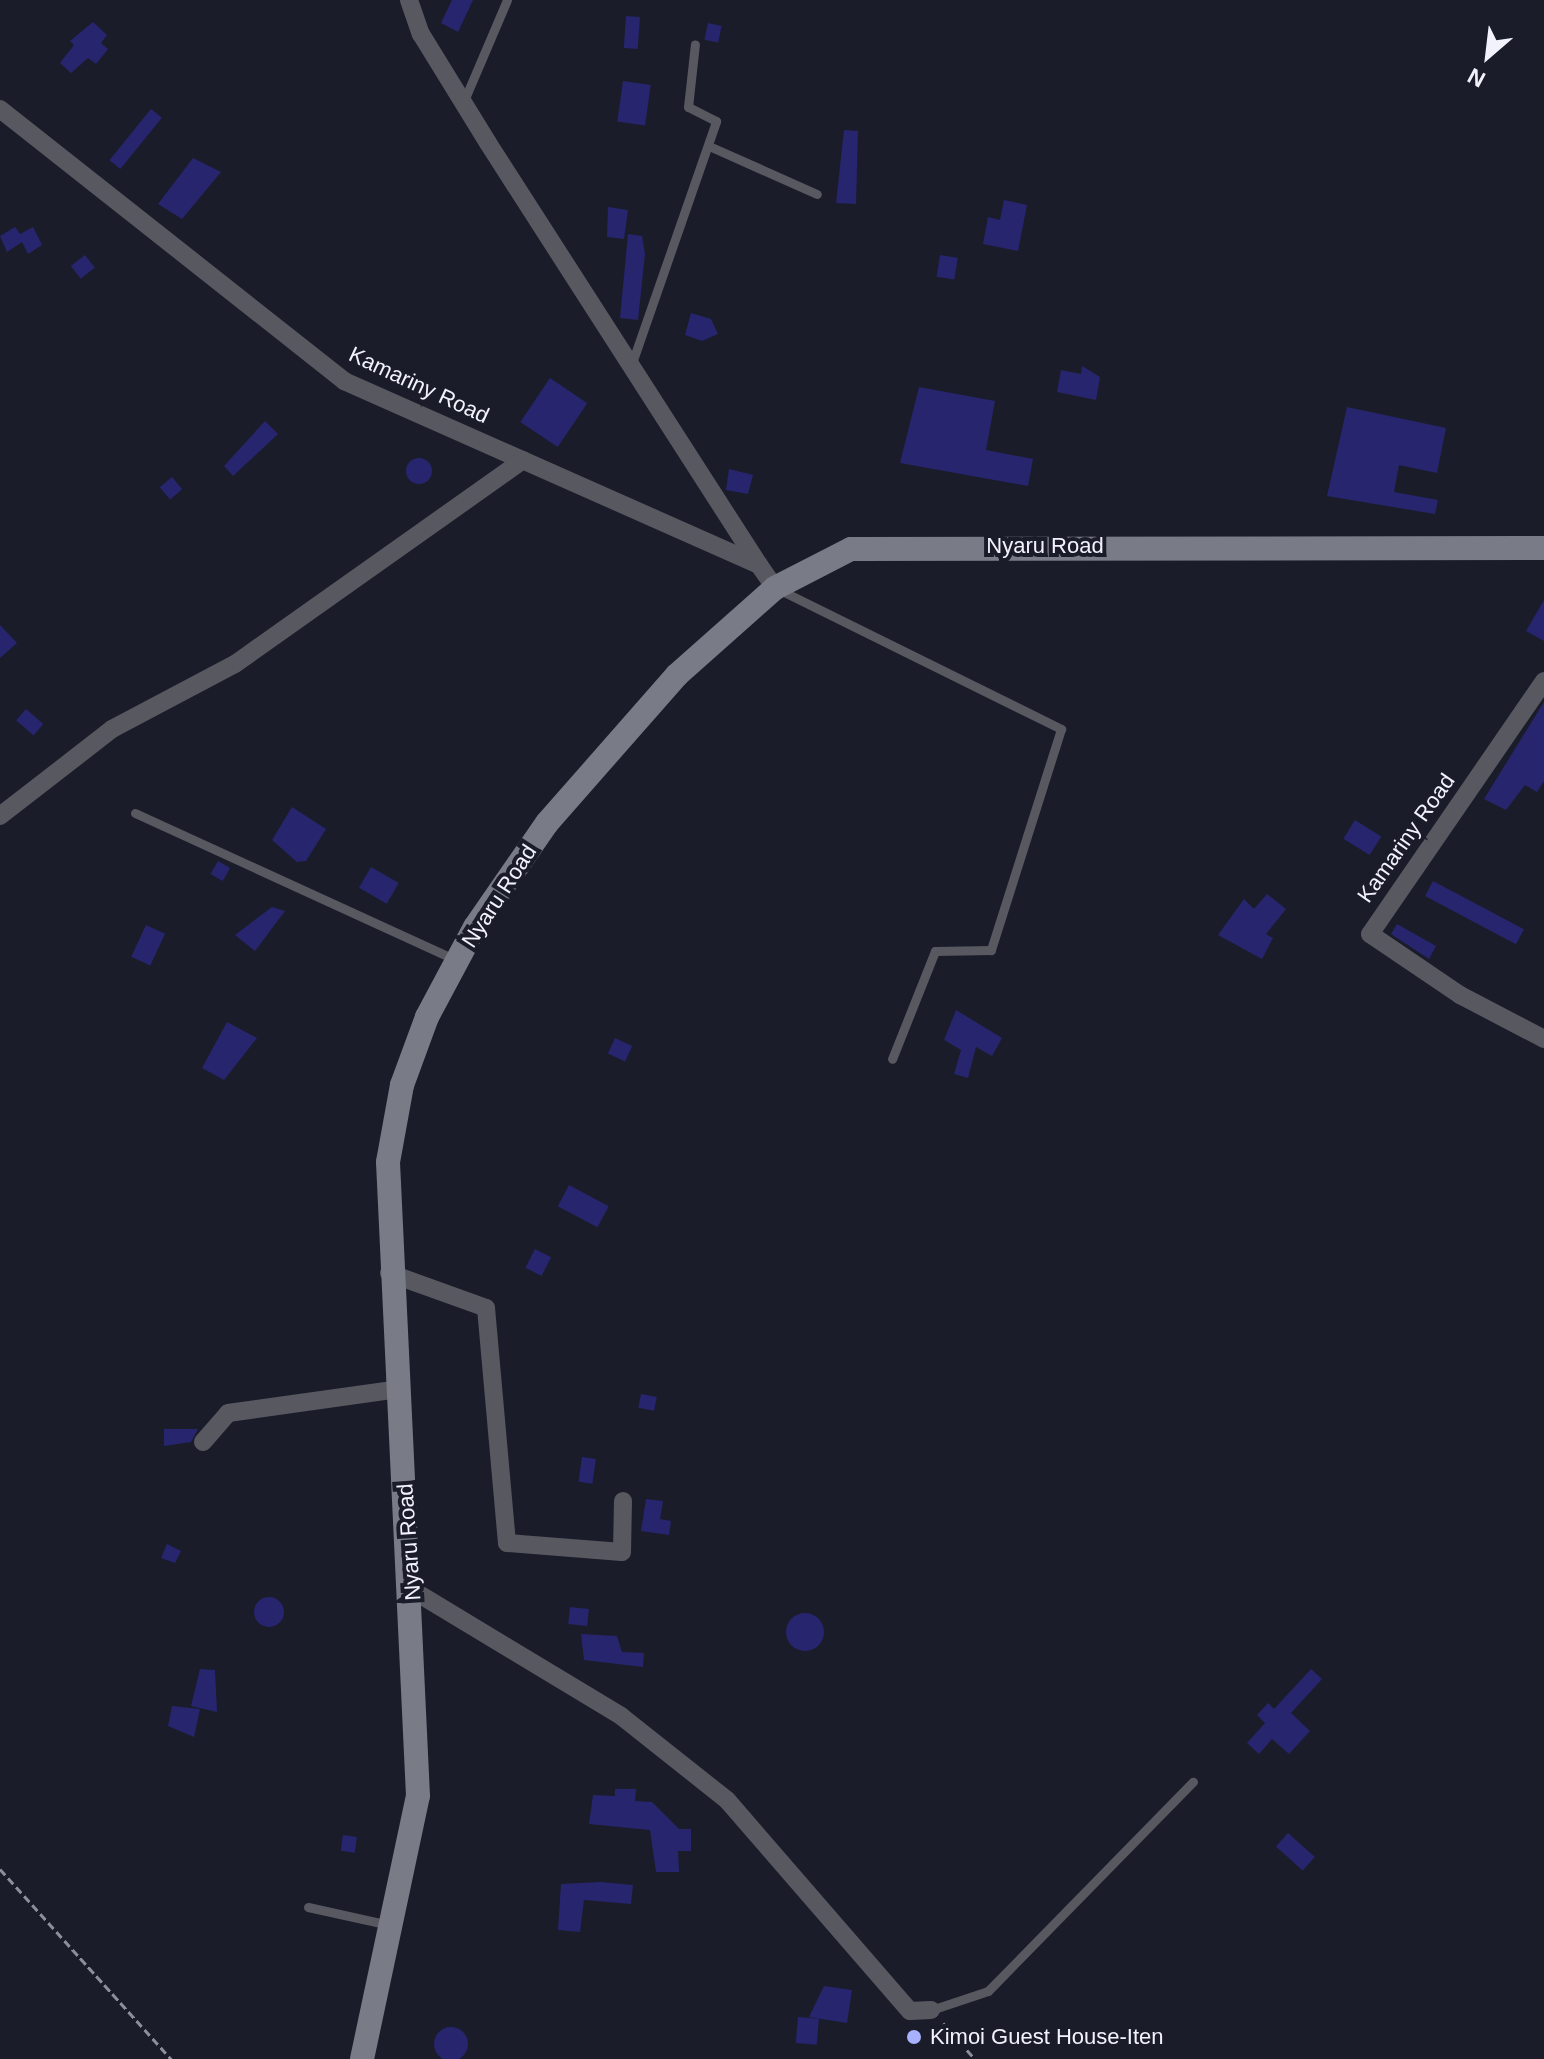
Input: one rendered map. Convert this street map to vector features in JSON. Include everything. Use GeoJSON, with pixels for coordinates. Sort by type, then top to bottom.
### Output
{"type":"FeatureCollection","features":[{"type":"Feature","properties":{"kind":"main road","name":"Nyaru Road"},"geometry":{"type":"LineString","coordinates":[[362,2059],[393,1926],[418,1796],[414,1591],[389,1273],[388,1162],[402,1085],[458,960],[547,823],[677,675],[775,588],[851,549],[896,545],[1544,548]]}},
{"type":"Feature","properties":{"kind":"street"},"geometry":{"type":"LineString","coordinates":[[409,0],[463,103],[633,360],[775,588]]}},
{"type":"Feature","properties":{"kind":"street","name":"Kamariny Road"},"geometry":{"type":"LineString","coordinates":[[0,109],[344,381],[759,565]]}},
{"type":"Feature","properties":{"kind":"street"},"geometry":{"type":"LineString","coordinates":[[0,816],[112,729],[235,664],[523,460]]}},
{"type":"Feature","properties":{"kind":"street","name":"Kamariny Road"},"geometry":{"type":"LineString","coordinates":[[1544,681],[1370,934],[1460,995],[1544,1039]]}},
{"type":"Feature","properties":{"kind":"street"},"geometry":{"type":"LineString","coordinates":[[389,1273],[486,1308],[507,1543],[622,1552],[623,1501]]}},
{"type":"Feature","properties":{"kind":"street"},"geometry":{"type":"LineString","coordinates":[[203,1442],[228,1413],[398,1389]]}},
{"type":"Feature","properties":{"kind":"street"},"geometry":{"type":"LineString","coordinates":[[414,1591],[621,1716],[727,1800],[910,2011],[931,2010]]}},
{"type":"Feature","properties":{"kind":"lane"},"geometry":{"type":"LineString","coordinates":[[463,103],[507,0]]}},
{"type":"Feature","properties":{"kind":"lane"},"geometry":{"type":"LineString","coordinates":[[633,360],[716,121],[688,107],[695,44]]}},
{"type":"Feature","properties":{"kind":"lane"},"geometry":{"type":"LineString","coordinates":[[709,146],[817,194]]}},
{"type":"Feature","properties":{"kind":"lane"},"geometry":{"type":"LineString","coordinates":[[775,588],[1061,729],[991,950],[935,951],[892,1059]]}},
{"type":"Feature","properties":{"kind":"lane"},"geometry":{"type":"LineString","coordinates":[[135,813],[458,960]]}},
{"type":"Feature","properties":{"kind":"lane"},"geometry":{"type":"LineString","coordinates":[[931,2010],[988,1991],[1193,1782]]}},
{"type":"Feature","properties":{"kind":"lane"},"geometry":{"type":"LineString","coordinates":[[308,1907],[393,1926]]}},
{"type":"Feature","properties":{"kind":"path"},"geometry":{"type":"LineString","coordinates":[[0,1869],[171,2059]]}},
{"type":"Feature","properties":{"kind":"path"},"geometry":{"type":"LineString","coordinates":[[931,2010],[975,2059]]}},
{"type":"Feature","properties":{"kind":"building"},"geometry":{"type":"Polygon","coordinates":[[[452,0],[473,0],[458,32],[441,23],[452,0]]]}},
{"type":"Feature","properties":{"kind":"building"},"geometry":{"type":"Polygon","coordinates":[[[626,16],[640,17],[638,49],[624,48],[626,16]]]}},
{"type":"Feature","properties":{"kind":"building"},"geometry":{"type":"Polygon","coordinates":[[[93,22],[107,35],[101,43],[108,49],[96,64],[88,58],[71,73],[60,63],[74,45],[70,41],[93,22]]]}},
{"type":"Feature","properties":{"kind":"building"},"geometry":{"type":"Polygon","coordinates":[[[708,23],[722,26],[718,43],[704,40],[708,23]]]}},
{"type":"Feature","properties":{"kind":"building"},"geometry":{"type":"Polygon","coordinates":[[[623,81],[651,85],[645,125],[617,122],[623,81]]]}},
{"type":"Feature","properties":{"kind":"building"},"geometry":{"type":"Polygon","coordinates":[[[151,109],[162,118],[120,169],[109,160],[151,109]]]}},
{"type":"Feature","properties":{"kind":"building"},"geometry":{"type":"Polygon","coordinates":[[[844,130],[858,131],[856,204],[836,203],[844,130]]]}},
{"type":"Feature","properties":{"kind":"building"},"geometry":{"type":"Polygon","coordinates":[[[193,158],[221,172],[182,219],[158,204],[193,158]]]}},
{"type":"Feature","properties":{"kind":"building"},"geometry":{"type":"Polygon","coordinates":[[[1004,200],[1027,205],[1018,251],[983,244],[988,217],[1000,220],[1004,200]]]}},
{"type":"Feature","properties":{"kind":"building"},"geometry":{"type":"Polygon","coordinates":[[[608,207],[628,210],[624,239],[607,237],[608,207]]]}},
{"type":"Feature","properties":{"kind":"building"},"geometry":{"type":"Polygon","coordinates":[[[15,227],[20,234],[33,227],[42,245],[28,254],[22,242],[7,252],[0,236],[15,227]]]}},
{"type":"Feature","properties":{"kind":"building"},"geometry":{"type":"Polygon","coordinates":[[[628,234],[642,236],[645,254],[638,320],[620,318],[628,234]]]}},
{"type":"Feature","properties":{"kind":"building"},"geometry":{"type":"Polygon","coordinates":[[[85,255],[95,268],[81,279],[71,266],[85,255]]]}},
{"type":"Feature","properties":{"kind":"building"},"geometry":{"type":"Polygon","coordinates":[[[940,255],[958,258],[954,280],[937,277],[940,255]]]}},
{"type":"Feature","properties":{"kind":"building"},"geometry":{"type":"Polygon","coordinates":[[[691,313],[711,319],[718,334],[702,341],[685,335],[691,313]]]}},
{"type":"Feature","properties":{"kind":"building"},"geometry":{"type":"Polygon","coordinates":[[[1082,366],[1100,377],[1096,400],[1057,392],[1061,370],[1081,374],[1082,366]]]}},
{"type":"Feature","properties":{"kind":"building"},"geometry":{"type":"Polygon","coordinates":[[[550,378],[587,403],[558,447],[520,422],[550,378]]]}},
{"type":"Feature","properties":{"kind":"building"},"geometry":{"type":"Polygon","coordinates":[[[919,387],[995,401],[986,450],[1033,459],[1028,486],[900,463],[919,387]]]}},
{"type":"Feature","properties":{"kind":"building"},"geometry":{"type":"Polygon","coordinates":[[[1347,407],[1446,428],[1437,473],[1399,465],[1394,492],[1438,500],[1435,514],[1327,496],[1347,407]]]}},
{"type":"Feature","properties":{"kind":"building"},"geometry":{"type":"Polygon","coordinates":[[[265,421],[278,434],[233,476],[224,466],[265,421]]]}},
{"type":"Feature","properties":{"kind":"building"},"geometry":{"type":"Polygon","coordinates":[[[419,458],[428,462],[432,471],[428,480],[419,484],[410,480],[406,471],[410,462],[419,458]]]}},
{"type":"Feature","properties":{"kind":"building"},"geometry":{"type":"Polygon","coordinates":[[[729,469],[753,475],[748,494],[726,490],[729,469]]]}},
{"type":"Feature","properties":{"kind":"building"},"geometry":{"type":"Polygon","coordinates":[[[172,477],[182,489],[170,500],[160,487],[172,477]]]}},
{"type":"Feature","properties":{"kind":"building"},"geometry":{"type":"Polygon","coordinates":[[[1544,600],[1544,641],[1526,631],[1544,600]]]}},
{"type":"Feature","properties":{"kind":"building"},"geometry":{"type":"Polygon","coordinates":[[[0,625],[17,643],[0,658],[0,625]]]}},
{"type":"Feature","properties":{"kind":"building"},"geometry":{"type":"Polygon","coordinates":[[[1544,702],[1544,781],[1537,792],[1525,785],[1506,810],[1484,799],[1544,702]]]}},
{"type":"Feature","properties":{"kind":"building"},"geometry":{"type":"Polygon","coordinates":[[[26,709],[43,724],[34,735],[16,720],[26,709]]]}},
{"type":"Feature","properties":{"kind":"building"},"geometry":{"type":"Polygon","coordinates":[[[292,807],[326,829],[306,861],[297,862],[272,840],[292,807]]]}},
{"type":"Feature","properties":{"kind":"building"},"geometry":{"type":"Polygon","coordinates":[[[1355,820],[1381,836],[1370,855],[1343,839],[1355,820]]]}},
{"type":"Feature","properties":{"kind":"building"},"geometry":{"type":"Polygon","coordinates":[[[218,861],[230,868],[223,881],[210,874],[218,861]]]}},
{"type":"Feature","properties":{"kind":"building"},"geometry":{"type":"Polygon","coordinates":[[[371,867],[399,883],[387,904],[359,888],[371,867]]]}},
{"type":"Feature","properties":{"kind":"building"},"geometry":{"type":"Polygon","coordinates":[[[1433,881],[1524,929],[1516,944],[1425,896],[1433,881]]]}},
{"type":"Feature","properties":{"kind":"building"},"geometry":{"type":"Polygon","coordinates":[[[1267,894],[1286,909],[1266,934],[1273,938],[1262,959],[1218,935],[1244,899],[1254,909],[1267,894]]]}},
{"type":"Feature","properties":{"kind":"building"},"geometry":{"type":"Polygon","coordinates":[[[272,907],[285,911],[255,951],[235,935],[272,907]]]}},
{"type":"Feature","properties":{"kind":"building"},"geometry":{"type":"Polygon","coordinates":[[[1397,924],[1436,946],[1429,959],[1391,934],[1397,924]]]}},
{"type":"Feature","properties":{"kind":"building"},"geometry":{"type":"Polygon","coordinates":[[[146,925],[165,934],[150,966],[131,957],[146,925]]]}},
{"type":"Feature","properties":{"kind":"building"},"geometry":{"type":"Polygon","coordinates":[[[956,1010],[1002,1038],[992,1056],[976,1047],[968,1078],[954,1074],[961,1050],[944,1040],[956,1010]]]}},
{"type":"Feature","properties":{"kind":"building"},"geometry":{"type":"Polygon","coordinates":[[[227,1022],[257,1038],[224,1080],[202,1068],[227,1022]]]}},
{"type":"Feature","properties":{"kind":"building"},"geometry":{"type":"Polygon","coordinates":[[[615,1038],[632,1046],[625,1061],[608,1053],[615,1038]]]}},
{"type":"Feature","properties":{"kind":"building"},"geometry":{"type":"Polygon","coordinates":[[[569,1185],[609,1206],[597,1227],[558,1206],[569,1185]]]}},
{"type":"Feature","properties":{"kind":"building"},"geometry":{"type":"Polygon","coordinates":[[[535,1249],[551,1257],[542,1276],[525,1268],[535,1249]]]}},
{"type":"Feature","properties":{"kind":"building"},"geometry":{"type":"Polygon","coordinates":[[[641,1394],[657,1397],[654,1411],[638,1408],[641,1394]]]}},
{"type":"Feature","properties":{"kind":"building"},"geometry":{"type":"Polygon","coordinates":[[[164,1429],[198,1429],[191,1442],[164,1446],[164,1429]]]}},
{"type":"Feature","properties":{"kind":"building"},"geometry":{"type":"Polygon","coordinates":[[[582,1457],[596,1459],[592,1484],[579,1482],[582,1457]]]}},
{"type":"Feature","properties":{"kind":"building"},"geometry":{"type":"Polygon","coordinates":[[[646,1499],[663,1501],[660,1519],[671,1521],[669,1535],[641,1531],[646,1499]]]}},
{"type":"Feature","properties":{"kind":"building"},"geometry":{"type":"Polygon","coordinates":[[[167,1544],[181,1551],[175,1563],[161,1558],[167,1544]]]}},
{"type":"Feature","properties":{"kind":"building"},"geometry":{"type":"Polygon","coordinates":[[[269,1597],[275,1598],[283,1606],[283,1618],[275,1626],[269,1627],[263,1626],[255,1618],[254,1612],[255,1606],[263,1598],[269,1597]]]}},
{"type":"Feature","properties":{"kind":"building"},"geometry":{"type":"Polygon","coordinates":[[[570,1607],[589,1609],[587,1626],[568,1624],[570,1607]]]}},
{"type":"Feature","properties":{"kind":"building"},"geometry":{"type":"Polygon","coordinates":[[[805,1613],[818,1619],[824,1632],[818,1645],[805,1651],[792,1645],[786,1632],[792,1619],[805,1613]]]}},
{"type":"Feature","properties":{"kind":"building"},"geometry":{"type":"Polygon","coordinates":[[[581,1634],[617,1636],[622,1652],[644,1653],[643,1667],[584,1660],[581,1634]]]}},
{"type":"Feature","properties":{"kind":"building"},"geometry":{"type":"Polygon","coordinates":[[[200,1669],[215,1670],[217,1712],[191,1706],[200,1669]]]}},
{"type":"Feature","properties":{"kind":"building"},"geometry":{"type":"Polygon","coordinates":[[[1311,1669],[1322,1679],[1291,1713],[1310,1731],[1289,1754],[1272,1739],[1259,1754],[1247,1743],[1265,1723],[1257,1715],[1268,1703],[1274,1709],[1311,1669]]]}},
{"type":"Feature","properties":{"kind":"building"},"geometry":{"type":"Polygon","coordinates":[[[172,1706],[200,1709],[194,1737],[168,1726],[172,1706]]]}},
{"type":"Feature","properties":{"kind":"building"},"geometry":{"type":"Polygon","coordinates":[[[615,1789],[636,1789],[635,1801],[652,1802],[679,1829],[691,1829],[691,1851],[678,1851],[679,1872],[656,1872],[650,1830],[589,1824],[593,1795],[615,1796],[615,1789]]]}},
{"type":"Feature","properties":{"kind":"building"},"geometry":{"type":"Polygon","coordinates":[[[1288,1833],[1315,1857],[1303,1870],[1276,1846],[1288,1833]]]}},
{"type":"Feature","properties":{"kind":"building"},"geometry":{"type":"Polygon","coordinates":[[[343,1835],[357,1837],[355,1853],[341,1851],[343,1835]]]}},
{"type":"Feature","properties":{"kind":"building"},"geometry":{"type":"Polygon","coordinates":[[[600,1882],[633,1885],[631,1904],[584,1900],[580,1932],[558,1930],[561,1884],[600,1882]]]}},
{"type":"Feature","properties":{"kind":"building"},"geometry":{"type":"Polygon","coordinates":[[[824,1986],[852,1990],[847,2023],[809,2017],[824,1986]]]}},
{"type":"Feature","properties":{"kind":"building"},"geometry":{"type":"Polygon","coordinates":[[[798,2017],[819,2019],[817,2045],[796,2043],[798,2017]]]}},
{"type":"Feature","properties":{"kind":"building"},"geometry":{"type":"Polygon","coordinates":[[[451,2027],[463,2032],[468,2044],[463,2056],[451,2061],[439,2056],[434,2044],[439,2032],[451,2027]]]}},
{"type":"Feature","properties":{"kind":"place","name":"Kimoi Guest House-Iten"},"geometry":{"type":"Point","coordinates":[914,2037]}}]}
